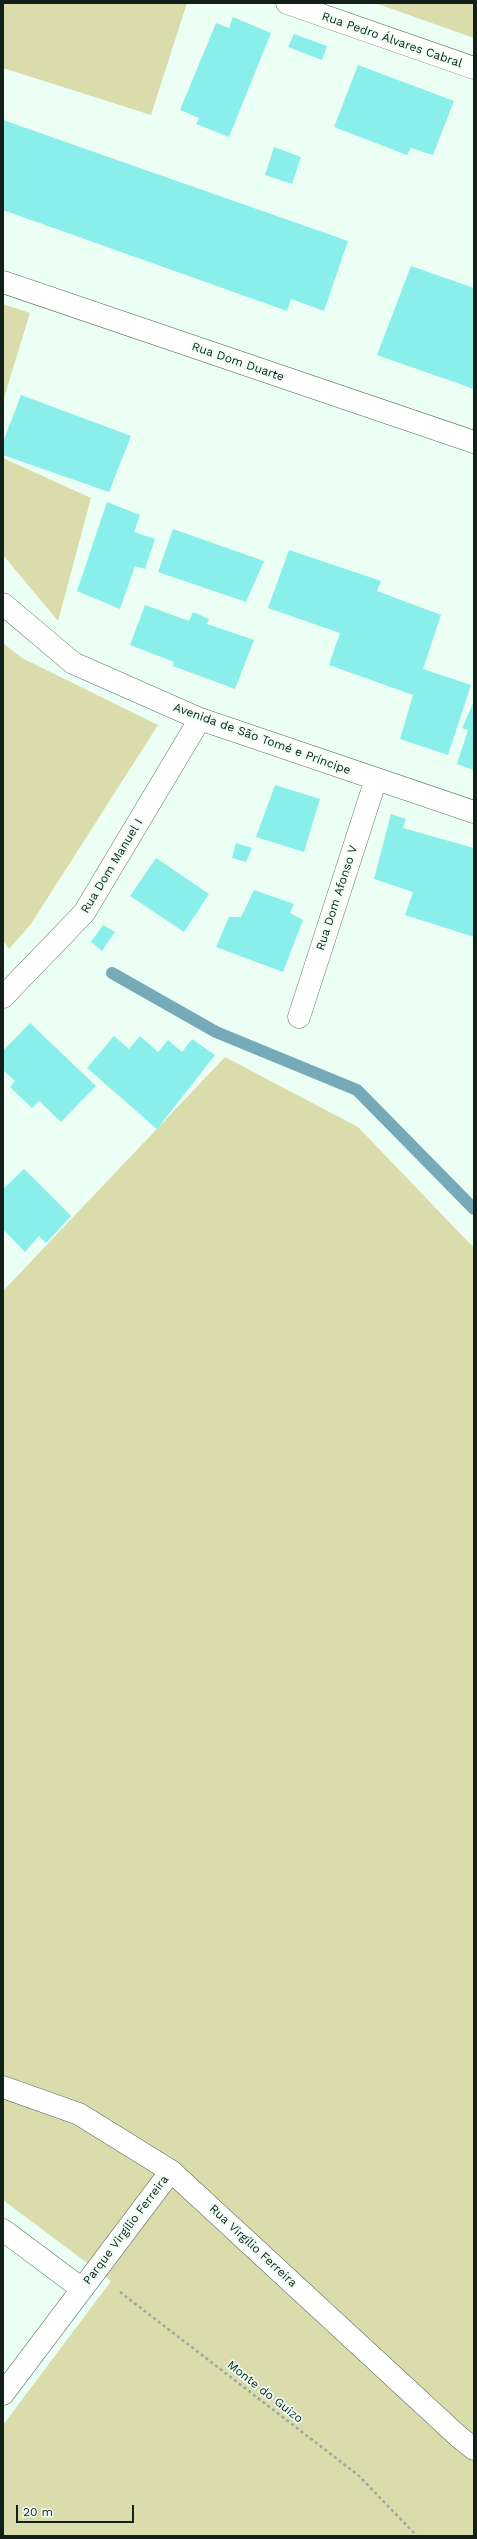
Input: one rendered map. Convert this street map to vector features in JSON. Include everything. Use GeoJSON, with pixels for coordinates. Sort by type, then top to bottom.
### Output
{"type":"FeatureCollection","features":[{"type":"Feature","properties":{"kind":"street","name":"Rua Pedro Álvares Cabral"},"geometry":{"type":"LineString","coordinates":[[287,3],[474,68]]}},
{"type":"Feature","properties":{"kind":"street","name":"Rua Dom Duarte"},"geometry":{"type":"LineString","coordinates":[[3,282],[474,442]]}},
{"type":"Feature","properties":{"kind":"street","name":"Avenida de São Tomé e Príncipe"},"geometry":{"type":"LineString","coordinates":[[3,604],[73,663],[200,720],[474,812]]}},
{"type":"Feature","properties":{"kind":"street","name":"Rua Dom Manuel I"},"geometry":{"type":"LineString","coordinates":[[3,997],[84,913],[200,720]]}},
{"type":"Feature","properties":{"kind":"street","name":"Rua Dom Afonso V"},"geometry":{"type":"LineString","coordinates":[[299,1017],[376,779]]}},
{"type":"Feature","properties":{"kind":"street","name":"Rua Virgílio Ferreira"},"geometry":{"type":"LineString","coordinates":[[3,2087],[79,2114],[171,2171],[453,2432],[474,2449]]}},
{"type":"Feature","properties":{"kind":"street","name":"Parque Virgílio Ferreira"},"geometry":{"type":"LineString","coordinates":[[3,2394],[171,2171]]}},
{"type":"Feature","properties":{"kind":"street","name":"Parque Virgílio Ferreira"},"geometry":{"type":"LineString","coordinates":[[3,2230],[82,2289]]}},
{"type":"Feature","properties":{"kind":"path","name":"Monte do Guizo"},"geometry":{"type":"LineString","coordinates":[[95,2272],[358,2475],[417,2536]]}},
{"type":"Feature","properties":{"kind":"green space"},"geometry":{"type":"Polygon","coordinates":[[[3,3],[187,3],[151,115],[3,68],[3,3]]]}},
{"type":"Feature","properties":{"kind":"green space"},"geometry":{"type":"Polygon","coordinates":[[[375,3],[474,3],[474,38],[375,3]]]}},
{"type":"Feature","properties":{"kind":"green space"},"geometry":{"type":"Polygon","coordinates":[[[3,304],[30,313],[3,401],[3,304]]]}},
{"type":"Feature","properties":{"kind":"green space"},"geometry":{"type":"Polygon","coordinates":[[[3,458],[91,498],[58,621],[3,555],[3,458]]]}},
{"type":"Feature","properties":{"kind":"green space"},"geometry":{"type":"Polygon","coordinates":[[[3,643],[22,658],[158,725],[31,924],[9,949],[3,940],[3,643]]]}},
{"type":"Feature","properties":{"kind":"green space"},"geometry":{"type":"Polygon","coordinates":[[[225,1057],[358,1127],[474,1248],[474,2536],[3,2536],[3,2425],[111,2281],[3,2200],[3,1291],[225,1057]]]}},
{"type":"Feature","properties":{"kind":"building"},"geometry":{"type":"Polygon","coordinates":[[[233,17],[271,33],[229,137],[196,124],[199,118],[180,110],[216,23],[229,28],[233,17]]]}},
{"type":"Feature","properties":{"kind":"building"},"geometry":{"type":"Polygon","coordinates":[[[294,34],[327,46],[322,60],[288,47],[294,34]]]}},
{"type":"Feature","properties":{"kind":"building"},"geometry":{"type":"Polygon","coordinates":[[[358,65],[454,101],[433,155],[411,148],[407,155],[334,127],[358,65]]]}},
{"type":"Feature","properties":{"kind":"building"},"geometry":{"type":"Polygon","coordinates":[[[3,120],[348,241],[324,311],[291,299],[287,311],[3,210],[3,120]]]}},
{"type":"Feature","properties":{"kind":"building"},"geometry":{"type":"Polygon","coordinates":[[[274,147],[301,157],[292,184],[265,175],[274,147]]]}},
{"type":"Feature","properties":{"kind":"building"},"geometry":{"type":"Polygon","coordinates":[[[411,266],[474,288],[474,389],[377,355],[411,266]]]}},
{"type":"Feature","properties":{"kind":"building"},"geometry":{"type":"Polygon","coordinates":[[[21,395],[131,436],[109,492],[3,455],[3,442],[21,395]]]}},
{"type":"Feature","properties":{"kind":"building"},"geometry":{"type":"Polygon","coordinates":[[[107,502],[140,515],[134,532],[155,539],[145,569],[135,566],[120,609],[77,591],[107,502]]]}},
{"type":"Feature","properties":{"kind":"building"},"geometry":{"type":"Polygon","coordinates":[[[173,529],[264,561],[246,602],[158,572],[173,529]]]}},
{"type":"Feature","properties":{"kind":"building"},"geometry":{"type":"Polygon","coordinates":[[[289,550],[381,581],[377,591],[441,615],[423,669],[471,685],[448,755],[400,739],[413,695],[329,665],[340,633],[268,608],[289,550]]]}},
{"type":"Feature","properties":{"kind":"building"},"geometry":{"type":"Polygon","coordinates":[[[145,605],[189,621],[193,612],[209,619],[207,624],[254,640],[235,689],[173,666],[174,662],[130,645],[145,605]]]}},
{"type":"Feature","properties":{"kind":"building"},"geometry":{"type":"Polygon","coordinates":[[[474,701],[474,770],[457,764],[468,730],[462,728],[474,701]]]}},
{"type":"Feature","properties":{"kind":"building"},"geometry":{"type":"Polygon","coordinates":[[[275,785],[320,799],[304,852],[256,837],[275,785]]]}},
{"type":"Feature","properties":{"kind":"building"},"geometry":{"type":"Polygon","coordinates":[[[391,814],[406,819],[403,828],[474,848],[474,937],[405,915],[413,892],[374,879],[391,814]]]}},
{"type":"Feature","properties":{"kind":"building"},"geometry":{"type":"Polygon","coordinates":[[[236,843],[252,848],[246,862],[232,858],[236,843]]]}},
{"type":"Feature","properties":{"kind":"building"},"geometry":{"type":"Polygon","coordinates":[[[156,858],[209,894],[184,932],[130,896],[156,858]]]}},
{"type":"Feature","properties":{"kind":"building"},"geometry":{"type":"Polygon","coordinates":[[[254,890],[294,904],[290,913],[303,920],[283,972],[216,947],[229,917],[241,917],[254,890]]]}},
{"type":"Feature","properties":{"kind":"building"},"geometry":{"type":"Polygon","coordinates":[[[103,925],[115,932],[102,951],[91,942],[103,925]]]}},
{"type":"Feature","properties":{"kind":"building"},"geometry":{"type":"Polygon","coordinates":[[[30,1023],[96,1086],[61,1122],[39,1101],[32,1108],[10,1087],[15,1081],[3,1070],[3,1051],[30,1023]]]}},
{"type":"Feature","properties":{"kind":"building"},"geometry":{"type":"Polygon","coordinates":[[[114,1036],[129,1049],[140,1036],[158,1052],[168,1040],[182,1052],[192,1039],[215,1055],[157,1129],[87,1068],[114,1036]]]}},
{"type":"Feature","properties":{"kind":"building"},"geometry":{"type":"Polygon","coordinates":[[[24,1169],[71,1216],[46,1243],[39,1236],[25,1252],[3,1229],[3,1189],[24,1169]]]}},
{"type":"Feature","properties":{"kind":"waterway"},"geometry":{"type":"LineString","coordinates":[[112,973],[216,1032],[357,1090],[474,1209]]}}]}
